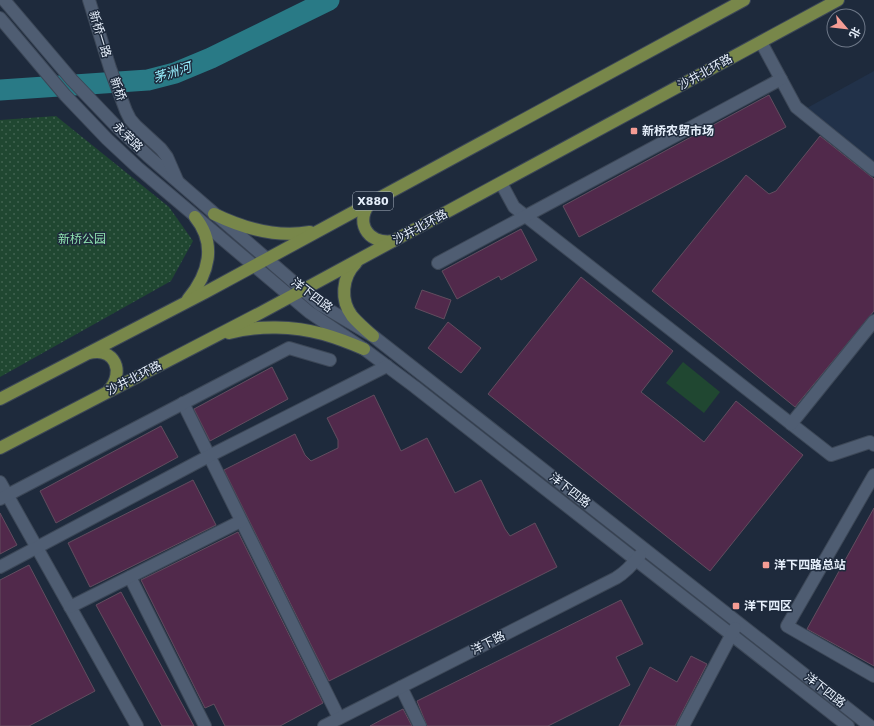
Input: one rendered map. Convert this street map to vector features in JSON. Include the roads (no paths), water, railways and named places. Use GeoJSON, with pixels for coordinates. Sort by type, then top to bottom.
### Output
{"type":"FeatureCollection","features":[{"type":"Feature","properties":{"kind":"main road","name":"沙井北环路"},"geometry":{"type":"LineString","coordinates":[[0,448],[290,297],[838,0]]}},
{"type":"Feature","properties":{"kind":"main road","name":"X880"},"geometry":{"type":"LineString","coordinates":[[0,399],[178,307],[739,1]]}},
{"type":"Feature","properties":{"kind":"main road"},"geometry":{"type":"LineString","coordinates":[[373,201],[365,212],[363,219],[367,233],[372,238],[379,241],[393,241]]}},
{"type":"Feature","properties":{"kind":"main road"},"geometry":{"type":"LineString","coordinates":[[214,214],[236,224],[254,229],[274,232],[299,233],[318,231]]}},
{"type":"Feature","properties":{"kind":"main road"},"geometry":{"type":"LineString","coordinates":[[178,307],[188,299],[200,284],[207,264],[208,252],[206,238],[201,224],[195,217]]}},
{"type":"Feature","properties":{"kind":"main road"},"geometry":{"type":"LineString","coordinates":[[358,260],[346,279],[344,294],[352,315],[373,336]]}},
{"type":"Feature","properties":{"kind":"main road"},"geometry":{"type":"LineString","coordinates":[[214,337],[253,329],[288,328],[322,333],[364,348]]}},
{"type":"Feature","properties":{"kind":"main road"},"geometry":{"type":"LineString","coordinates":[[89,353],[101,352],[108,355],[113,360],[117,373],[116,380],[109,391]]}},
{"type":"Feature","properties":{"kind":"street","name":"永荣路"},"geometry":{"type":"LineString","coordinates":[[4,0],[54,59],[118,128],[180,185],[267,259]]}},
{"type":"Feature","properties":{"kind":"street","name":"新桥一路"},"geometry":{"type":"LineString","coordinates":[[89,0],[110,68]]}},
{"type":"Feature","properties":{"kind":"street","name":"永荣路"},"geometry":{"type":"LineString","coordinates":[[0,18],[42,69],[107,139],[137,167],[253,266]]}},
{"type":"Feature","properties":{"kind":"street"},"geometry":{"type":"LineString","coordinates":[[761,42],[796,107],[874,170]]}},
{"type":"Feature","properties":{"kind":"street","name":"新桥"},"geometry":{"type":"LineString","coordinates":[[110,68],[130,119],[161,149],[167,157],[180,185]]}},
{"type":"Feature","properties":{"kind":"street"},"geometry":{"type":"LineString","coordinates":[[438,263],[781,79]]}},
{"type":"Feature","properties":{"kind":"street"},"geometry":{"type":"LineString","coordinates":[[501,183],[514,207],[831,455],[870,442],[874,445]]}},
{"type":"Feature","properties":{"kind":"street","name":"洋下四路"},"geometry":{"type":"LineString","coordinates":[[267,259],[319,304],[373,336],[870,726]]}},
{"type":"Feature","properties":{"kind":"street","name":"洋下四路"},"geometry":{"type":"LineString","coordinates":[[253,266],[309,312],[364,348],[848,726]]}},
{"type":"Feature","properties":{"kind":"street"},"geometry":{"type":"LineString","coordinates":[[791,424],[874,321]]}},
{"type":"Feature","properties":{"kind":"street"},"geometry":{"type":"LineString","coordinates":[[4,497],[289,348],[330,360]]}},
{"type":"Feature","properties":{"kind":"street"},"geometry":{"type":"LineString","coordinates":[[0,567],[209,456],[387,366]]}},
{"type":"Feature","properties":{"kind":"street"},"geometry":{"type":"LineString","coordinates":[[183,403],[340,718]]}},
{"type":"Feature","properties":{"kind":"street"},"geometry":{"type":"LineString","coordinates":[[874,475],[787,626],[874,676]]}},
{"type":"Feature","properties":{"kind":"street"},"geometry":{"type":"LineString","coordinates":[[0,482],[4,497],[36,548],[136,726]]}},
{"type":"Feature","properties":{"kind":"street"},"geometry":{"type":"LineString","coordinates":[[70,607],[241,520]]}},
{"type":"Feature","properties":{"kind":"street","name":"洋下路"},"geometry":{"type":"LineString","coordinates":[[324,726],[616,578],[624,573],[645,549]]}},
{"type":"Feature","properties":{"kind":"street"},"geometry":{"type":"LineString","coordinates":[[130,577],[205,726]]}},
{"type":"Feature","properties":{"kind":"street"},"geometry":{"type":"LineString","coordinates":[[683,726],[738,622]]}},
{"type":"Feature","properties":{"kind":"street"},"geometry":{"type":"LineString","coordinates":[[401,687],[420,726]]}},
{"type":"Feature","properties":{"kind":"waterway","name":"茅洲河"},"geometry":{"type":"LineString","coordinates":[[0,90],[148,80],[175,73],[211,58],[329,0]]}},
{"type":"Feature","properties":{"kind":"place","name":"新桥农贸市场"},"geometry":{"type":"Point","coordinates":[634,131]}},
{"type":"Feature","properties":{"kind":"place","name":"洋下四路总站"},"geometry":{"type":"Point","coordinates":[766,565]}},
{"type":"Feature","properties":{"kind":"place","name":"洋下四区"},"geometry":{"type":"Point","coordinates":[736,606]}},
{"type":"Feature","properties":{"kind":"park label","name":"新桥公园"},"geometry":{"type":"Point","coordinates":[82,239]}}]}
